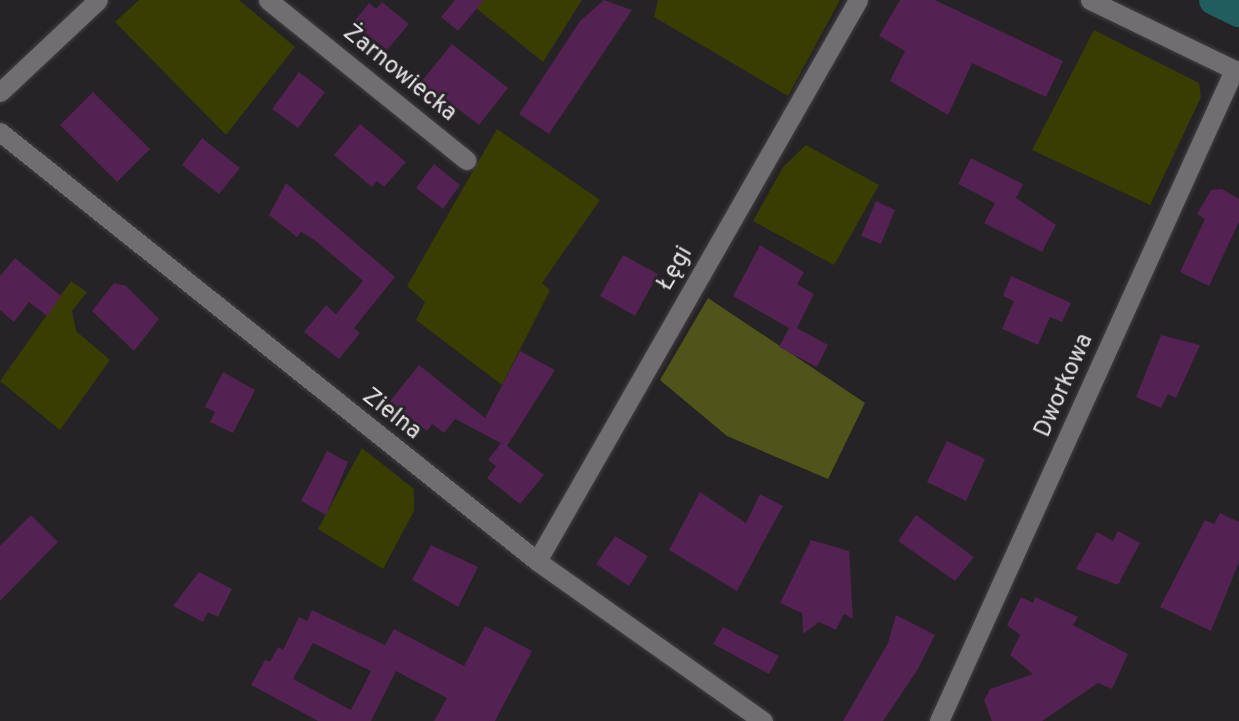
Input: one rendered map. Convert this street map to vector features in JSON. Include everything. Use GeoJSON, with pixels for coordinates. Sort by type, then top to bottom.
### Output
{"type":"FeatureCollection","features":[{"type":"Feature","properties":{"kind":"street"},"geometry":{"type":"LineString","coordinates":[[0,92],[98,0]]}},
{"type":"Feature","properties":{"kind":"street","name":"Żarnowiecka"},"geometry":{"type":"LineString","coordinates":[[268,0],[467,160]]}},
{"type":"Feature","properties":{"kind":"street","name":"Łęgi"},"geometry":{"type":"LineString","coordinates":[[537,561],[858,0]]}},
{"type":"Feature","properties":{"kind":"street"},"geometry":{"type":"LineString","coordinates":[[1090,0],[1236,71]]}},
{"type":"Feature","properties":{"kind":"street","name":"Dworkowa"},"geometry":{"type":"LineString","coordinates":[[939,721],[1236,71]]}},
{"type":"Feature","properties":{"kind":"street","name":"Zielna"},"geometry":{"type":"LineString","coordinates":[[0,132],[537,561],[764,721]]}},
{"type":"Feature","properties":{"kind":"shaded area"},"geometry":{"type":"Polygon","coordinates":[[[139,0],[239,0],[295,47],[226,135],[115,22],[139,0]]]}},
{"type":"Feature","properties":{"kind":"shaded area"},"geometry":{"type":"Polygon","coordinates":[[[466,0],[582,0],[543,62],[466,0]]]}},
{"type":"Feature","properties":{"kind":"shaded area"},"geometry":{"type":"Polygon","coordinates":[[[658,0],[840,0],[788,96],[654,17],[658,0]]]}},
{"type":"Feature","properties":{"kind":"shaded area"},"geometry":{"type":"Polygon","coordinates":[[[1094,30],[1199,83],[1201,97],[1150,205],[1032,150],[1094,30]]]}},
{"type":"Feature","properties":{"kind":"shaded area"},"geometry":{"type":"Polygon","coordinates":[[[497,129],[600,200],[542,283],[550,290],[502,385],[416,320],[425,302],[407,286],[497,129]]]}},
{"type":"Feature","properties":{"kind":"shaded area"},"geometry":{"type":"Polygon","coordinates":[[[806,145],[879,185],[834,265],[753,221],[783,167],[806,145]]]}},
{"type":"Feature","properties":{"kind":"shaded area"},"geometry":{"type":"Polygon","coordinates":[[[71,281],[87,292],[72,311],[76,331],[110,360],[60,430],[0,381],[71,281]]]}},
{"type":"Feature","properties":{"kind":"shaded area"},"geometry":{"type":"Polygon","coordinates":[[[362,448],[414,489],[414,511],[383,569],[318,529],[362,448]]]}},
{"type":"Feature","properties":{"kind":"green space"},"geometry":{"type":"Polygon","coordinates":[[[708,298],[865,403],[828,479],[727,436],[660,380],[708,298]]]}},
{"type":"Feature","properties":{"kind":"building"},"geometry":{"type":"Polygon","coordinates":[[[455,0],[484,0],[458,31],[441,17],[455,0]]]}},
{"type":"Feature","properties":{"kind":"building"},"geometry":{"type":"Polygon","coordinates":[[[604,0],[632,10],[549,134],[519,114],[580,21],[604,0]]]}},
{"type":"Feature","properties":{"kind":"building"},"geometry":{"type":"Polygon","coordinates":[[[900,0],[935,0],[1063,61],[1046,97],[972,63],[948,115],[890,81],[905,51],[879,36],[900,0]]]}},
{"type":"Feature","properties":{"kind":"building"},"geometry":{"type":"Polygon","coordinates":[[[382,2],[409,24],[387,50],[353,23],[369,3],[376,9],[382,2]]]}},
{"type":"Feature","properties":{"kind":"building"},"geometry":{"type":"Polygon","coordinates":[[[452,44],[508,88],[479,125],[457,108],[450,116],[416,88],[452,44]]]}},
{"type":"Feature","properties":{"kind":"building"},"geometry":{"type":"Polygon","coordinates":[[[299,72],[325,92],[298,128],[272,109],[299,72]]]}},
{"type":"Feature","properties":{"kind":"building"},"geometry":{"type":"Polygon","coordinates":[[[93,92],[150,149],[117,182],[60,125],[93,92]]]}},
{"type":"Feature","properties":{"kind":"building"},"geometry":{"type":"Polygon","coordinates":[[[360,124],[406,162],[384,187],[377,181],[372,187],[334,155],[360,124]]]}},
{"type":"Feature","properties":{"kind":"building"},"geometry":{"type":"Polygon","coordinates":[[[202,138],[240,168],[219,194],[182,165],[202,138]]]}},
{"type":"Feature","properties":{"kind":"building"},"geometry":{"type":"Polygon","coordinates":[[[971,158],[1023,184],[1016,198],[1056,225],[1042,252],[984,223],[995,203],[958,184],[971,158]]]}},
{"type":"Feature","properties":{"kind":"building"},"geometry":{"type":"Polygon","coordinates":[[[434,164],[460,185],[443,209],[416,188],[434,164]]]}},
{"type":"Feature","properties":{"kind":"building"},"geometry":{"type":"Polygon","coordinates":[[[286,183],[395,277],[354,328],[360,333],[339,359],[304,332],[326,305],[336,314],[363,281],[316,241],[301,232],[297,237],[269,215],[286,183]]]}},
{"type":"Feature","properties":{"kind":"building"},"geometry":{"type":"Polygon","coordinates":[[[1222,189],[1239,199],[1239,222],[1209,286],[1180,272],[1205,219],[1197,214],[1211,190],[1222,189]]]}},
{"type":"Feature","properties":{"kind":"building"},"geometry":{"type":"Polygon","coordinates":[[[876,201],[895,210],[881,244],[861,236],[876,201]]]}},
{"type":"Feature","properties":{"kind":"building"},"geometry":{"type":"Polygon","coordinates":[[[760,245],[804,272],[797,284],[814,294],[797,328],[828,345],[817,367],[779,347],[789,328],[733,296],[760,245]]]}},
{"type":"Feature","properties":{"kind":"building"},"geometry":{"type":"Polygon","coordinates":[[[623,255],[658,274],[635,316],[600,296],[623,255]]]}},
{"type":"Feature","properties":{"kind":"building"},"geometry":{"type":"Polygon","coordinates":[[[15,258],[61,296],[47,316],[29,302],[14,322],[0,310],[0,276],[15,258]]]}},
{"type":"Feature","properties":{"kind":"building"},"geometry":{"type":"Polygon","coordinates":[[[1011,276],[1071,303],[1062,322],[1050,317],[1038,345],[1002,329],[1014,301],[1003,296],[1011,276]]]}},
{"type":"Feature","properties":{"kind":"building"},"geometry":{"type":"Polygon","coordinates":[[[114,283],[126,286],[159,319],[134,351],[92,311],[114,283]]]}},
{"type":"Feature","properties":{"kind":"building"},"geometry":{"type":"Polygon","coordinates":[[[1161,335],[1200,345],[1176,398],[1168,394],[1161,408],[1136,397],[1161,335]]]}},
{"type":"Feature","properties":{"kind":"building"},"geometry":{"type":"Polygon","coordinates":[[[520,351],[555,370],[507,446],[544,475],[520,504],[487,478],[496,466],[488,460],[501,443],[455,419],[444,433],[432,424],[427,431],[390,401],[419,365],[485,418],[520,351]]]}},
{"type":"Feature","properties":{"kind":"building"},"geometry":{"type":"Polygon","coordinates":[[[223,372],[255,390],[233,433],[210,422],[215,412],[205,407],[223,372]]]}},
{"type":"Feature","properties":{"kind":"building"},"geometry":{"type":"Polygon","coordinates":[[[947,441],[985,459],[966,501],[927,482],[947,441]]]}},
{"type":"Feature","properties":{"kind":"building"},"geometry":{"type":"Polygon","coordinates":[[[327,451],[348,462],[326,515],[301,501],[327,451]]]}},
{"type":"Feature","properties":{"kind":"building"},"geometry":{"type":"Polygon","coordinates":[[[700,492],[746,523],[760,494],[783,506],[737,591],[669,550],[700,492]]]}},
{"type":"Feature","properties":{"kind":"building"},"geometry":{"type":"Polygon","coordinates":[[[1220,513],[1239,522],[1239,562],[1211,631],[1160,607],[1205,520],[1214,524],[1220,513]]]}},
{"type":"Feature","properties":{"kind":"building"},"geometry":{"type":"Polygon","coordinates":[[[31,515],[58,542],[0,601],[0,546],[31,515]]]}},
{"type":"Feature","properties":{"kind":"building"},"geometry":{"type":"Polygon","coordinates":[[[916,515],[974,557],[955,581],[898,541],[916,515]]]}},
{"type":"Feature","properties":{"kind":"building"},"geometry":{"type":"Polygon","coordinates":[[[1118,531],[1140,543],[1118,585],[1076,569],[1097,532],[1113,541],[1118,531]]]}},
{"type":"Feature","properties":{"kind":"building"},"geometry":{"type":"Polygon","coordinates":[[[615,536],[648,556],[629,586],[596,564],[615,536]]]}},
{"type":"Feature","properties":{"kind":"building"},"geometry":{"type":"Polygon","coordinates":[[[811,540],[849,551],[853,619],[844,614],[836,630],[819,622],[803,634],[802,613],[780,603],[811,540]]]}},
{"type":"Feature","properties":{"kind":"building"},"geometry":{"type":"Polygon","coordinates":[[[431,545],[478,567],[458,607],[412,580],[431,545]]]}},
{"type":"Feature","properties":{"kind":"building"},"geometry":{"type":"Polygon","coordinates":[[[199,572],[232,589],[218,617],[208,612],[203,622],[173,606],[199,572]]]}},
{"type":"Feature","properties":{"kind":"building"},"geometry":{"type":"Polygon","coordinates":[[[1021,597],[1033,603],[1035,597],[1078,617],[1073,625],[1128,654],[1112,689],[1098,683],[1042,721],[992,721],[984,700],[990,689],[1033,674],[1010,655],[1020,635],[1007,625],[1021,597]]]}},
{"type":"Feature","properties":{"kind":"building"},"geometry":{"type":"Polygon","coordinates":[[[312,610],[385,645],[394,629],[464,666],[485,626],[532,651],[495,721],[434,721],[447,698],[396,671],[371,721],[318,721],[251,685],[265,660],[270,662],[278,647],[283,650],[299,617],[307,621],[312,610]],[[313,643],[293,679],[351,710],[371,671],[313,643]]]}},
{"type":"Feature","properties":{"kind":"building"},"geometry":{"type":"Polygon","coordinates":[[[896,615],[935,635],[918,669],[883,721],[843,721],[888,643],[896,615]]]}},
{"type":"Feature","properties":{"kind":"building"},"geometry":{"type":"Polygon","coordinates":[[[723,627],[779,656],[769,674],[713,644],[723,627]]]}},
{"type":"Feature","properties":{"kind":"waterway"},"geometry":{"type":"LineString","coordinates":[[1214,0],[1239,12]]}}]}
